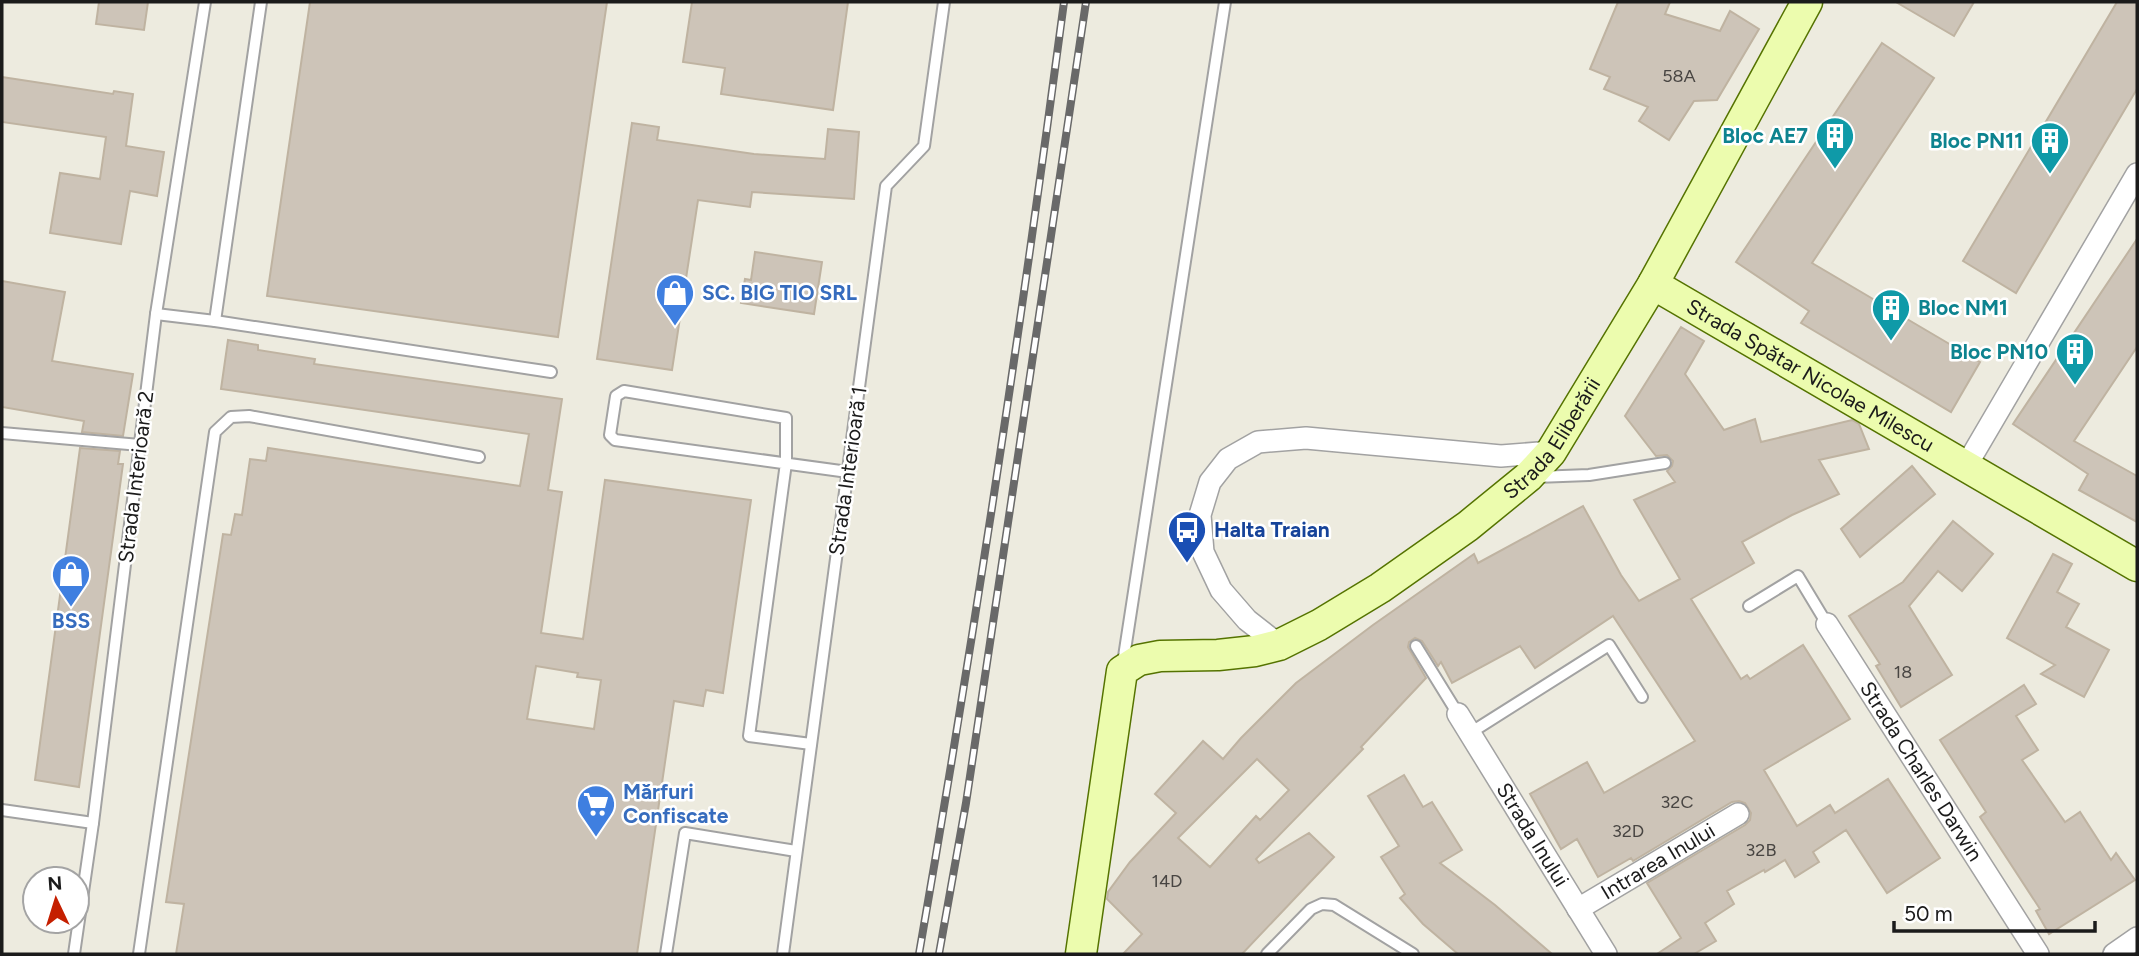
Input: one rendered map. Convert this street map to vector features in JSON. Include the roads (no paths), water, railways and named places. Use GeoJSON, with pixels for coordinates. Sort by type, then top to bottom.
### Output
{"type":"FeatureCollection","features":[{"type":"Feature","properties":{"kind":"street","name":"Strada Eliberării"},"geometry":{"type":"LineString","coordinates":[[1122,671],[1139,660],[1160,656],[1218,655],[1279,645],[1319,625],[1380,588],[1468,526],[1528,477],[1551,452],[1653,284],[1807,2]]}},
{"type":"Feature","properties":{"kind":"street"},"geometry":{"type":"LineString","coordinates":[[1966,466],[2137,174]]}},
{"type":"Feature","properties":{"kind":"street","name":"Strada Spătar Nicolae Milescu"},"geometry":{"type":"LineString","coordinates":[[1653,284],[2137,566]]}},
{"type":"Feature","properties":{"kind":"street"},"geometry":{"type":"LineString","coordinates":[[1279,645],[1247,620],[1221,590],[1203,552],[1200,515],[1210,482],[1228,459],[1258,442],[1306,438],[1502,456],[1551,452]]}},
{"type":"Feature","properties":{"kind":"street","name":"Strada Charles Darwin"},"geometry":{"type":"LineString","coordinates":[[1827,624],[2038,954]]}},
{"type":"Feature","properties":{"kind":"street"},"geometry":{"type":"LineString","coordinates":[[1081,954],[1122,671]]}},
{"type":"Feature","properties":{"kind":"street","name":"Strada Inului"},"geometry":{"type":"LineString","coordinates":[[1458,714],[1606,954]]}},
{"type":"Feature","properties":{"kind":"street","name":"Intrarea Inului"},"geometry":{"type":"LineString","coordinates":[[1578,909],[1738,814]]}},
{"type":"Feature","properties":{"kind":"street"},"geometry":{"type":"LineString","coordinates":[[2114,954],[2137,938]]}},
{"type":"Feature","properties":{"kind":"lane","name":"Strada Interioară 2"},"geometry":{"type":"LineString","coordinates":[[74,954],[93,824],[156,314],[205,2]]}},
{"type":"Feature","properties":{"kind":"lane"},"geometry":{"type":"LineString","coordinates":[[215,321],[261,2]]}},
{"type":"Feature","properties":{"kind":"lane","name":"Strada Interioară 1"},"geometry":{"type":"LineString","coordinates":[[783,954],[886,186],[924,146],[944,2]]}},
{"type":"Feature","properties":{"kind":"lane"},"geometry":{"type":"LineString","coordinates":[[1122,671],[1225,2]]}},
{"type":"Feature","properties":{"kind":"lane"},"geometry":{"type":"LineString","coordinates":[[156,314],[551,372]]}},
{"type":"Feature","properties":{"kind":"lane"},"geometry":{"type":"LineString","coordinates":[[811,744],[749,736],[786,463],[786,418],[624,391],[616,396],[610,435],[615,440],[786,463],[848,472]]}},
{"type":"Feature","properties":{"kind":"lane"},"geometry":{"type":"LineString","coordinates":[[139,954],[215,432],[231,417],[249,416],[478,457]]}},
{"type":"Feature","properties":{"kind":"lane"},"geometry":{"type":"LineString","coordinates":[[2,433],[140,445]]}},
{"type":"Feature","properties":{"kind":"lane"},"geometry":{"type":"LineString","coordinates":[[1528,477],[1589,475],[1665,463]]}},
{"type":"Feature","properties":{"kind":"lane"},"geometry":{"type":"LineString","coordinates":[[1749,606],[1798,576],[1827,624]]}},
{"type":"Feature","properties":{"kind":"lane"},"geometry":{"type":"LineString","coordinates":[[1470,733],[1609,645],[1642,697]]}},
{"type":"Feature","properties":{"kind":"lane"},"geometry":{"type":"LineString","coordinates":[[1416,646],[1458,714]]}},
{"type":"Feature","properties":{"kind":"lane"},"geometry":{"type":"LineString","coordinates":[[2,810],[93,824]]}},
{"type":"Feature","properties":{"kind":"lane"},"geometry":{"type":"LineString","coordinates":[[666,954],[685,833],[796,851]]}},
{"type":"Feature","properties":{"kind":"lane"},"geometry":{"type":"LineString","coordinates":[[1267,954],[1311,909],[1322,904],[1335,905],[1413,954]]}},
{"type":"Feature","properties":{"kind":"railway"},"geometry":{"type":"LineString","coordinates":[[919,954],[996,479],[1064,2]]}},
{"type":"Feature","properties":{"kind":"railway"},"geometry":{"type":"LineString","coordinates":[[939,954],[966,803],[1086,2]]}},
{"type":"Feature","properties":{"kind":"place","name":"Bloc AE7"},"geometry":{"type":"Point","coordinates":[1835,170]}},
{"type":"Feature","properties":{"kind":"place","name":"Bloc PN11"},"geometry":{"type":"Point","coordinates":[2050,175]}},
{"type":"Feature","properties":{"kind":"place","name":"SC. BIG TIO SRL"},"geometry":{"type":"Point","coordinates":[675,327]}},
{"type":"Feature","properties":{"kind":"place","name":"Bloc NM1"},"geometry":{"type":"Point","coordinates":[1891,342]}},
{"type":"Feature","properties":{"kind":"place","name":"Bloc PN10"},"geometry":{"type":"Point","coordinates":[2075,386]}},
{"type":"Feature","properties":{"kind":"place","name":"Halta Traian"},"geometry":{"type":"Point","coordinates":[1187,564]}},
{"type":"Feature","properties":{"kind":"place","name":"BSS"},"geometry":{"type":"Point","coordinates":[71,608]}},
{"type":"Feature","properties":{"kind":"place","name":"Mărfuri Confiscate"},"geometry":{"type":"Point","coordinates":[596,838]}}]}
